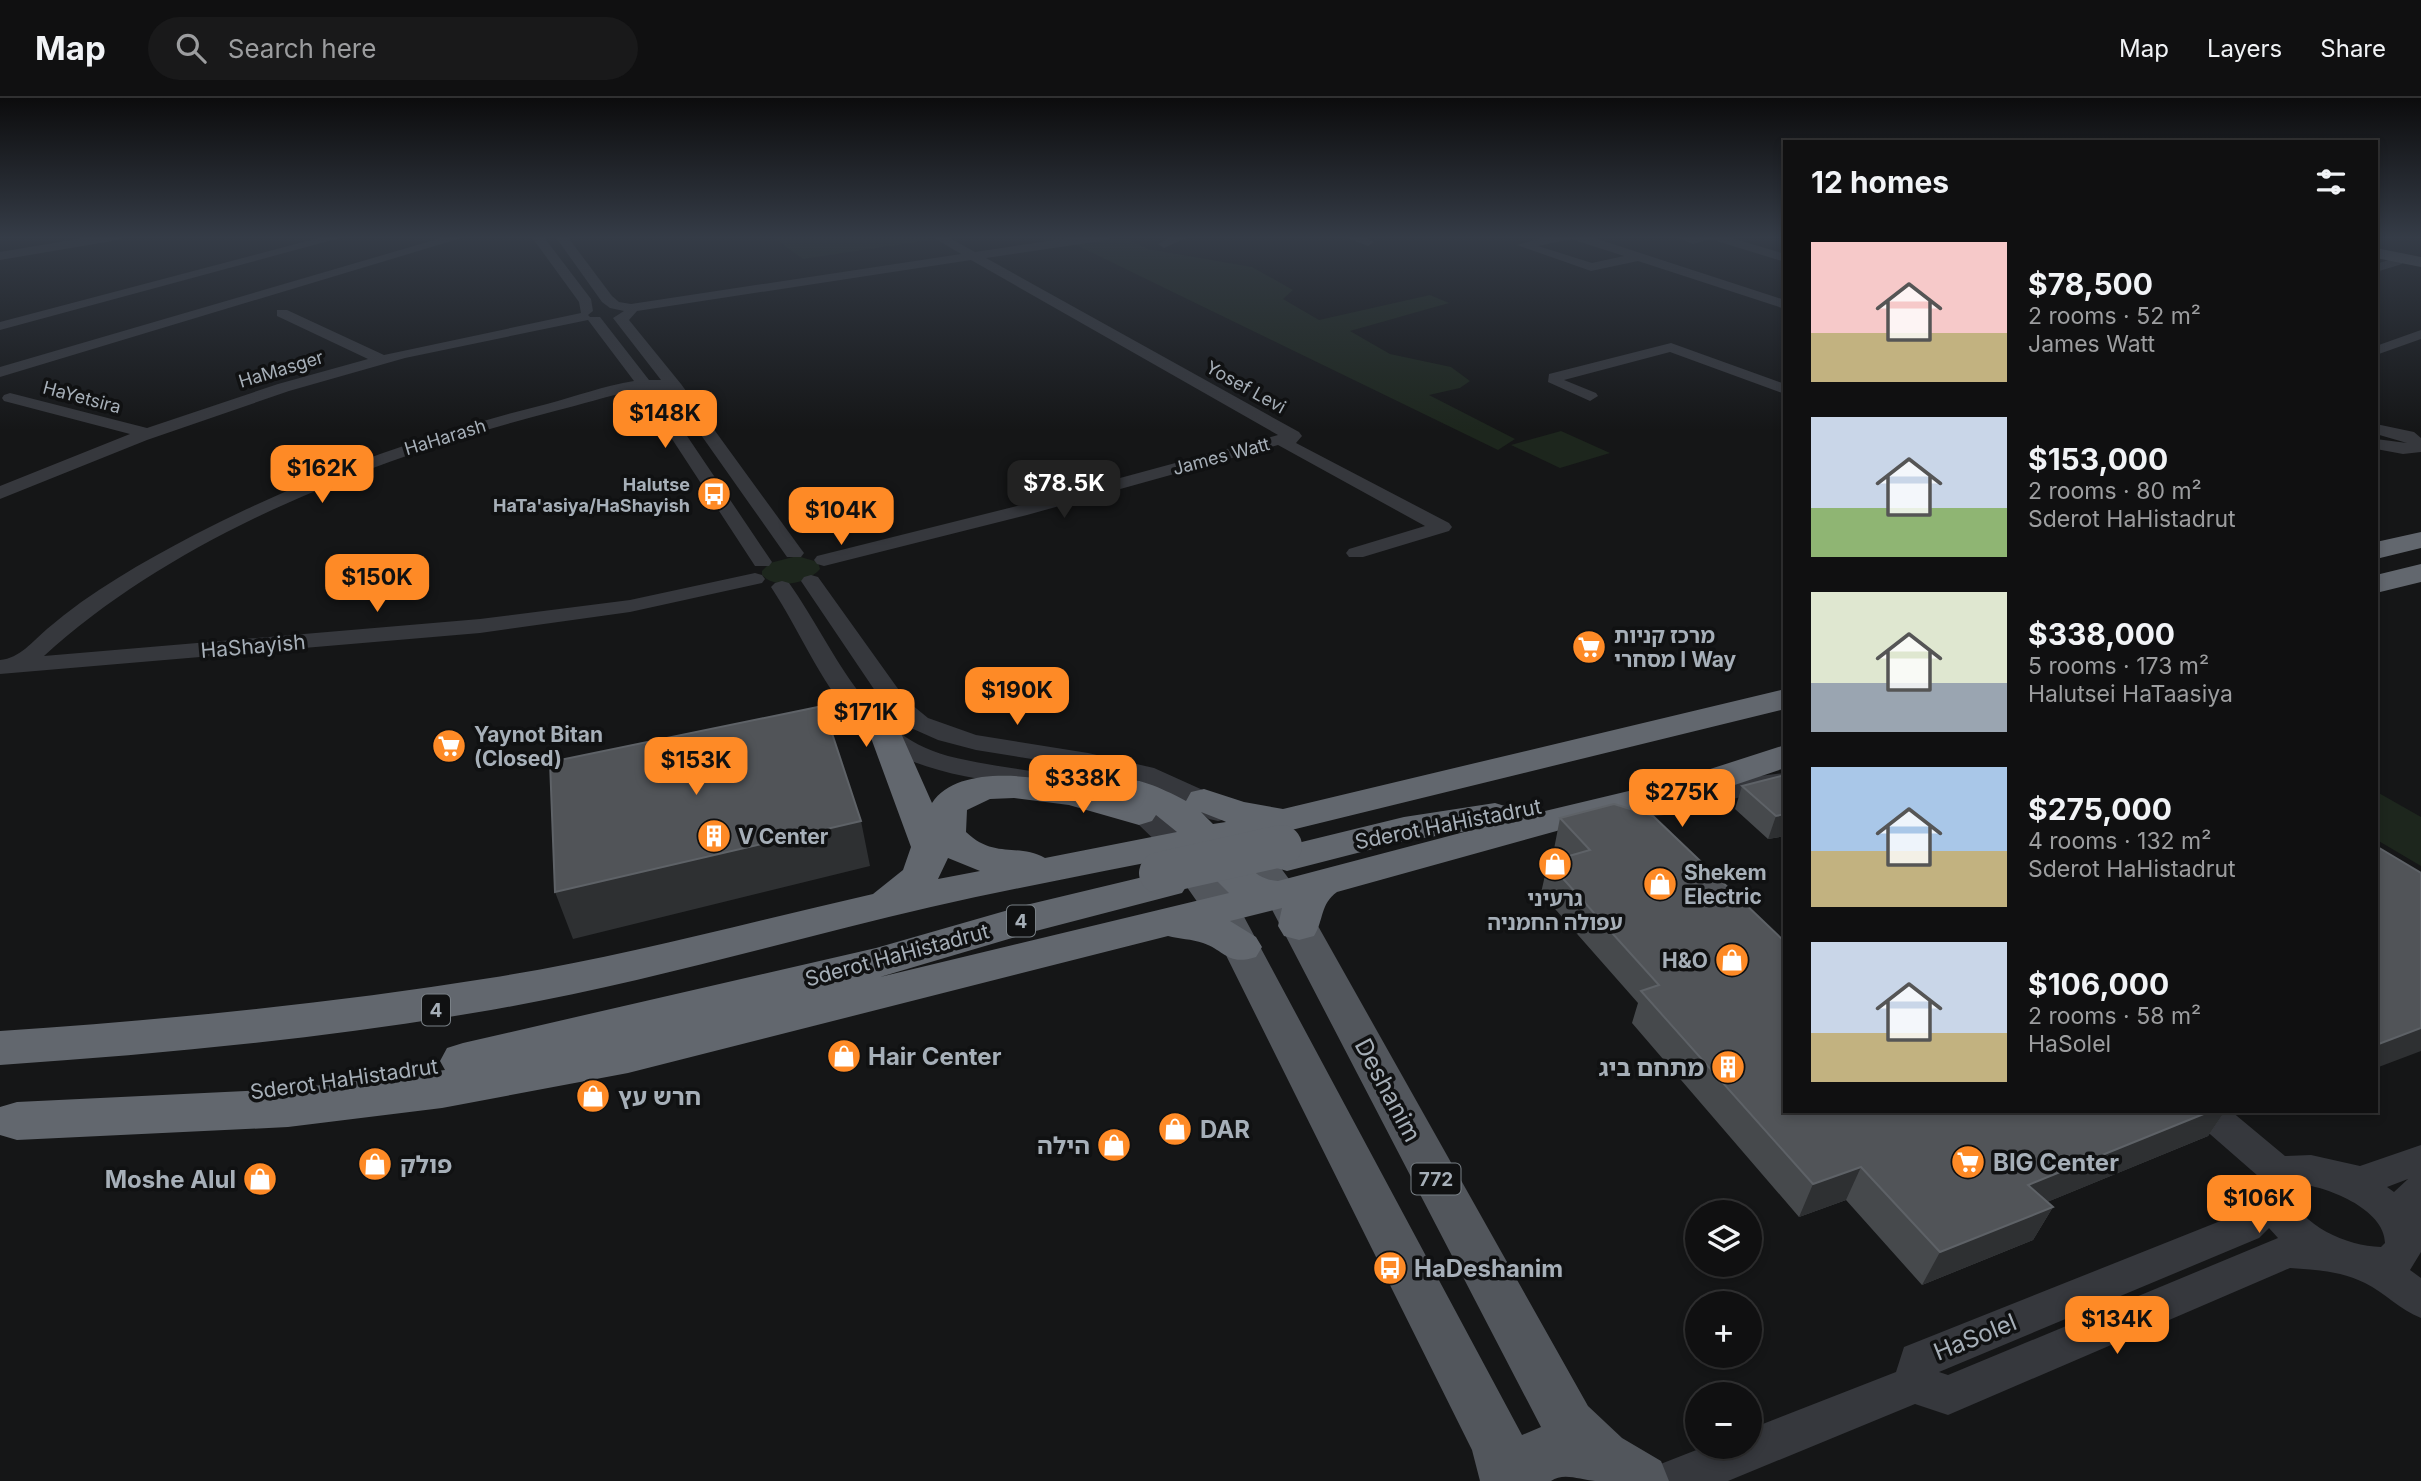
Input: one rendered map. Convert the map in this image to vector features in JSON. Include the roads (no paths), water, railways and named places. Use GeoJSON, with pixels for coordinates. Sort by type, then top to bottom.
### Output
{"type":"FeatureCollection","features":[{"type":"Feature","properties":{"kind":"highway"},"geometry":{"type":"LineString","coordinates":[[2378,551],[2421,540]]}},
{"type":"Feature","properties":{"kind":"highway"},"geometry":{"type":"LineString","coordinates":[[2378,584],[2421,573]]}},
{"type":"Feature","properties":{"kind":"highway"},"geometry":{"type":"LineString","coordinates":[[0,1048],[172,1035],[328,1018],[492,994],[608,971],[874,932],[1070,866],[1301,817],[1783,699]]}},
{"type":"Feature","properties":{"kind":"highway","name":"Sderot HaHistadrut"},"geometry":{"type":"LineString","coordinates":[[0,1067],[309,1028],[580,989],[874,932],[1268,849],[1399,817],[1496,785],[1783,708]]}},
{"type":"Feature","properties":{"kind":"highway"},"geometry":{"type":"LineString","coordinates":[[874,932],[895,898],[913,884],[926,868],[930,855],[927,837],[888,738]]}},
{"type":"Feature","properties":{"kind":"highway","name":"Sderot HaHistadrut"},"geometry":{"type":"LineString","coordinates":[[9,1121],[426,1069],[599,1031],[874,932],[1026,919],[1404,830],[1527,811],[1783,741]]}},
{"type":"Feature","properties":{"kind":"highway"},"geometry":{"type":"LineString","coordinates":[[9,1121],[288,1108],[442,1089],[628,1055],[1163,923],[1231,928],[1301,901],[1575,814],[1689,788],[1783,757]]}},
{"type":"Feature","properties":{"kind":"highway"},"geometry":{"type":"LineString","coordinates":[[1041,779],[1086,781],[1129,790],[1170,808],[1185,818],[1205,839],[1243,886],[1261,894],[1301,901]]}},
{"type":"Feature","properties":{"kind":"highway"},"geometry":{"type":"LineString","coordinates":[[1070,866],[1003,863],[963,850],[949,838],[945,829],[949,805],[965,792],[1004,786],[1064,794],[1139,813]]}},
{"type":"Feature","properties":{"kind":"highway"},"geometry":{"type":"LineString","coordinates":[[1204,800],[1247,815],[1271,818],[1301,817]]}},
{"type":"Feature","properties":{"kind":"main road"},"geometry":{"type":"LineString","coordinates":[[1205,839],[1231,928],[1499,1444],[1508,1481]]}},
{"type":"Feature","properties":{"kind":"main road","name":"Deshanim"},"geometry":{"type":"LineString","coordinates":[[1301,901],[1569,1424],[1622,1468]]}},
{"type":"Feature","properties":{"kind":"main road"},"geometry":{"type":"LineString","coordinates":[[1514,1481],[1528,1463],[1556,1450],[1575,1449],[1622,1468]]}},
{"type":"Feature","properties":{"kind":"street"},"geometry":{"type":"LineString","coordinates":[[0,326],[96,301]]}},
{"type":"Feature","properties":{"kind":"street"},"geometry":{"type":"LineString","coordinates":[[0,372],[246,301]]}},
{"type":"Feature","properties":{"kind":"street"},"geometry":{"type":"LineString","coordinates":[[585,301],[588,316],[645,385],[765,585],[782,587],[818,570]]}},
{"type":"Feature","properties":{"kind":"street"},"geometry":{"type":"LineString","coordinates":[[609,301],[622,310],[794,553]]}},
{"type":"Feature","properties":{"kind":"street","name":"HaMasger"},"geometry":{"type":"LineString","coordinates":[[0,493],[145,433],[272,391],[382,359],[588,316],[683,301]]}},
{"type":"Feature","properties":{"kind":"street","name":"Yosef Levi"},"geometry":{"type":"LineString","coordinates":[[1051,301],[1293,436],[1286,443],[1442,527],[1356,553]]}},
{"type":"Feature","properties":{"kind":"street"},"geometry":{"type":"LineString","coordinates":[[282,313],[382,359]]}},
{"type":"Feature","properties":{"kind":"street"},"geometry":{"type":"LineString","coordinates":[[2378,350],[2421,334]]}},
{"type":"Feature","properties":{"kind":"street"},"geometry":{"type":"LineString","coordinates":[[2402,341],[2421,347]]}},
{"type":"Feature","properties":{"kind":"street"},"geometry":{"type":"LineString","coordinates":[[1590,396],[1556,382],[1555,377],[1671,347],[1783,388]]}},
{"type":"Feature","properties":{"kind":"street","name":"HaHarash"},"geometry":{"type":"LineString","coordinates":[[9,667],[79,614],[155,565],[245,517],[416,445],[552,407],[645,385],[675,387]]}},
{"type":"Feature","properties":{"kind":"street","name":"HaYetsira"},"geometry":{"type":"LineString","coordinates":[[10,397],[145,433]]}},
{"type":"Feature","properties":{"kind":"street","name":"James Watt"},"geometry":{"type":"LineString","coordinates":[[818,570],[1293,436]]}},
{"type":"Feature","properties":{"kind":"street"},"geometry":{"type":"LineString","coordinates":[[2385,439],[2421,445]]}},
{"type":"Feature","properties":{"kind":"street"},"geometry":{"type":"LineString","coordinates":[[758,570],[794,553],[815,555],[818,570],[897,705],[906,715],[923,725],[973,743],[1132,772],[1173,784],[1204,800],[1205,839],[1162,829],[1139,813],[1089,792],[1041,779],[962,766],[911,751],[888,738],[857,705],[782,587]]}},
{"type":"Feature","properties":{"kind":"street","name":"HaShayish"},"geometry":{"type":"LineString","coordinates":[[9,667],[480,626],[630,606],[758,570]]}},
{"type":"Feature","properties":{"kind":"street"},"geometry":{"type":"LineString","coordinates":[[1575,814],[1675,806],[1759,784],[1783,781]]}},
{"type":"Feature","properties":{"kind":"street"},"geometry":{"type":"LineString","coordinates":[[2209,1113],[2275,1182],[2282,1217],[2295,1230],[2347,1259],[2381,1272],[2421,1300]]}},
{"type":"Feature","properties":{"kind":"street"},"geometry":{"type":"LineString","coordinates":[[2275,1182],[2291,1169],[2307,1169],[2360,1181],[2421,1160]]}},
{"type":"Feature","properties":{"kind":"street"},"geometry":{"type":"LineString","coordinates":[[2344,1179],[2379,1201],[2409,1245]]}},
{"type":"Feature","properties":{"kind":"street","name":"HaSolel"},"geometry":{"type":"LineString","coordinates":[[1915,1384],[1918,1361],[2246,1227],[2264,1209],[2275,1182]]}},
{"type":"Feature","properties":{"kind":"street"},"geometry":{"type":"LineString","coordinates":[[2409,1245],[2406,1204],[2421,1190]]}},
{"type":"Feature","properties":{"kind":"street","name":"HaSolel"},"geometry":{"type":"LineString","coordinates":[[1674,1481],[1915,1384],[1948,1395],[2281,1254],[2311,1251],[2377,1264],[2393,1261],[2409,1245]]}},
{"type":"Feature","properties":{"kind":"place","name":"Halutse HaTa'asiya/HaShayish"},"geometry":{"type":"Point","coordinates":[714,494]}},
{"type":"Feature","properties":{"kind":"place","name":"מרכז קניות מסחרי I Way"},"geometry":{"type":"Point","coordinates":[1589,647]}},
{"type":"Feature","properties":{"kind":"place","name":"Yaynot Bitan (Closed)"},"geometry":{"type":"Point","coordinates":[449,746]}},
{"type":"Feature","properties":{"kind":"place","name":"V Center"},"geometry":{"type":"Point","coordinates":[714,836]}},
{"type":"Feature","properties":{"kind":"place","name":"גרעיני עפולה החמניה"},"geometry":{"type":"Point","coordinates":[1555,864]}},
{"type":"Feature","properties":{"kind":"place","name":"Shekem Electric"},"geometry":{"type":"Point","coordinates":[1660,884]}},
{"type":"Feature","properties":{"kind":"place","name":"H&O"},"geometry":{"type":"Point","coordinates":[1732,960]}},
{"type":"Feature","properties":{"kind":"place","name":"Hair Center"},"geometry":{"type":"Point","coordinates":[844,1056]}},
{"type":"Feature","properties":{"kind":"place","name":"מתחם ביג"},"geometry":{"type":"Point","coordinates":[1728,1067]}},
{"type":"Feature","properties":{"kind":"place","name":"חרש עץ"},"geometry":{"type":"Point","coordinates":[593,1096]}},
{"type":"Feature","properties":{"kind":"place","name":"DAR"},"geometry":{"type":"Point","coordinates":[1175,1129]}},
{"type":"Feature","properties":{"kind":"place","name":"הילה"},"geometry":{"type":"Point","coordinates":[1114,1145]}},
{"type":"Feature","properties":{"kind":"place","name":"BIG Center"},"geometry":{"type":"Point","coordinates":[1968,1162]}},
{"type":"Feature","properties":{"kind":"place","name":"פולק"},"geometry":{"type":"Point","coordinates":[375,1164]}},
{"type":"Feature","properties":{"kind":"place","name":"Moshe Alul"},"geometry":{"type":"Point","coordinates":[260,1179]}},
{"type":"Feature","properties":{"kind":"place","name":"HaDeshanim"},"geometry":{"type":"Point","coordinates":[1390,1268]}}]}
